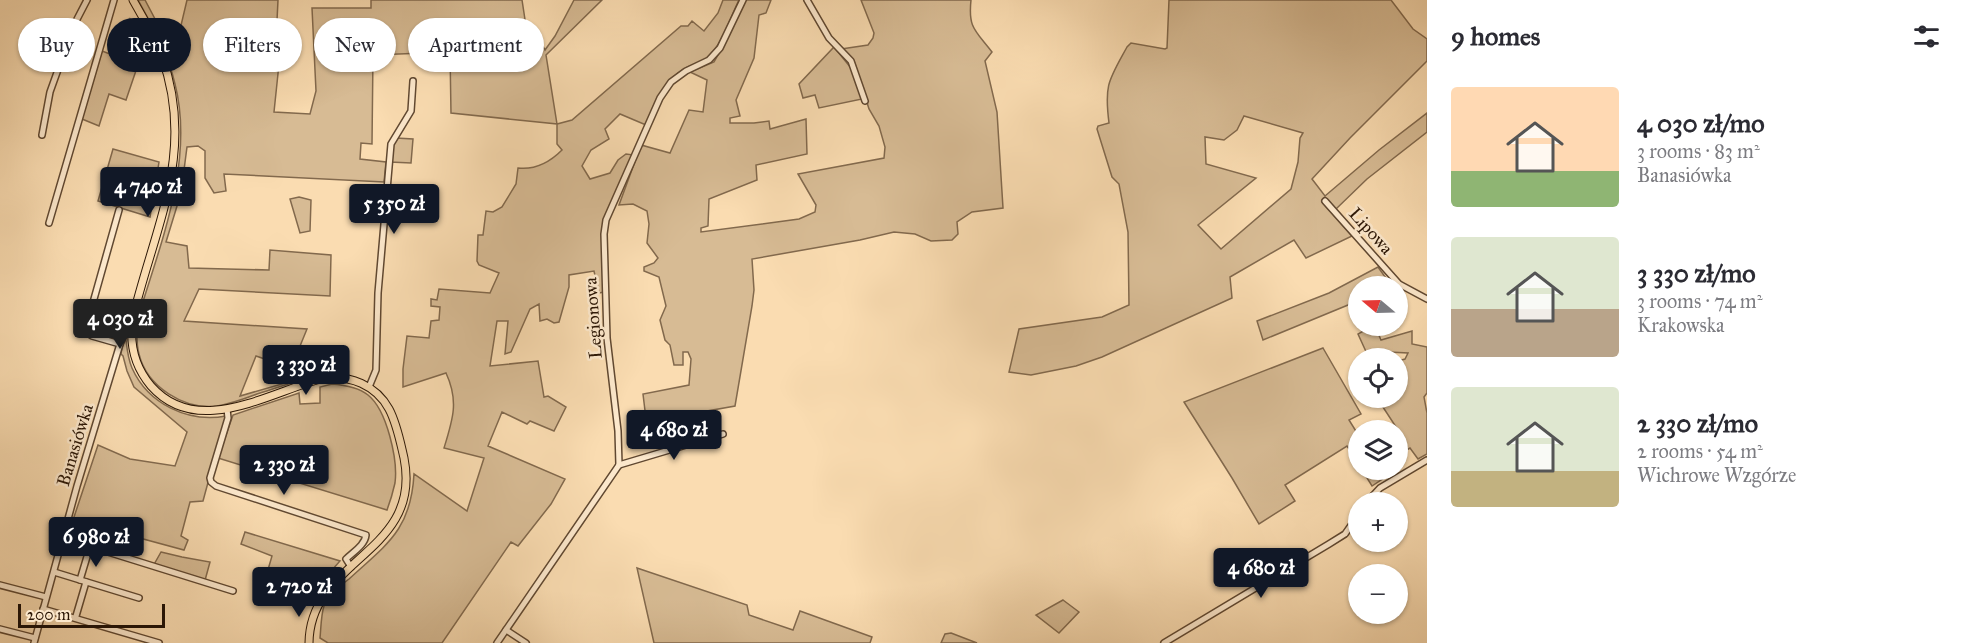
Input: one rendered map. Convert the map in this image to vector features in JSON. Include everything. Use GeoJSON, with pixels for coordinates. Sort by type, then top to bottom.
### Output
{"type":"FeatureCollection","features":[{"type":"Feature","properties":{"kind":"main road"},"geometry":{"type":"LineString","coordinates":[[133,0],[150,30],[164,63],[174,100],[176,136],[170,186],[136,302],[131,330],[133,351],[142,375],[156,391],[174,403],[189,409],[206,411],[227,409],[324,378],[344,377],[369,387],[384,402],[393,418],[402,449],[406,484],[402,504],[392,526],[379,542],[331,586],[318,603],[310,626],[309,643]]}},
{"type":"Feature","properties":{"kind":"street"},"geometry":{"type":"LineString","coordinates":[[42,135],[50,92],[74,25],[87,0]]}},
{"type":"Feature","properties":{"kind":"street"},"geometry":{"type":"LineString","coordinates":[[49,223],[114,0]]}},
{"type":"Feature","properties":{"kind":"street","name":"Legionowa"},"geometry":{"type":"LineString","coordinates":[[619,465],[618,431],[607,338],[604,234],[606,220],[660,98],[671,82],[686,71],[709,60],[720,48],[743,0]]}},
{"type":"Feature","properties":{"kind":"street"},"geometry":{"type":"LineString","coordinates":[[807,0],[829,38],[851,61],[865,101]]}},
{"type":"Feature","properties":{"kind":"street"},"geometry":{"type":"LineString","coordinates":[[369,387],[376,370],[378,293],[391,144],[411,111],[413,81]]}},
{"type":"Feature","properties":{"kind":"street","name":"Lipowa"},"geometry":{"type":"LineString","coordinates":[[1325,201],[1399,284],[1427,299]]}},
{"type":"Feature","properties":{"kind":"street"},"geometry":{"type":"LineString","coordinates":[[119,210],[85,331],[93,336],[120,344]]}},
{"type":"Feature","properties":{"kind":"street","name":"Banasiówka"},"geometry":{"type":"LineString","coordinates":[[34,640],[120,344],[125,333],[131,330]]}},
{"type":"Feature","properties":{"kind":"street"},"geometry":{"type":"LineString","coordinates":[[227,409],[228,418],[210,478],[211,482],[216,486],[366,535],[363,543],[346,559],[351,567]]}},
{"type":"Feature","properties":{"kind":"street"},"geometry":{"type":"LineString","coordinates":[[497,643],[619,465],[723,434]]}},
{"type":"Feature","properties":{"kind":"street"},"geometry":{"type":"LineString","coordinates":[[1376,492],[1427,460]]}},
{"type":"Feature","properties":{"kind":"street"},"geometry":{"type":"LineString","coordinates":[[1164,643],[1345,534],[1348,530]]}},
{"type":"Feature","properties":{"kind":"street"},"geometry":{"type":"LineString","coordinates":[[63,538],[232,591]]}},
{"type":"Feature","properties":{"kind":"street"},"geometry":{"type":"LineString","coordinates":[[76,616],[89,550]]}},
{"type":"Feature","properties":{"kind":"street"},"geometry":{"type":"LineString","coordinates":[[54,572],[139,598]]}},
{"type":"Feature","properties":{"kind":"street"},"geometry":{"type":"LineString","coordinates":[[0,585],[46,597]]}},
{"type":"Feature","properties":{"kind":"street"},"geometry":{"type":"LineString","coordinates":[[43,609],[159,643]]}},
{"type":"Feature","properties":{"kind":"street"},"geometry":{"type":"LineString","coordinates":[[0,629],[34,640]]}},
{"type":"Feature","properties":{"kind":"street"},"geometry":{"type":"LineString","coordinates":[[506,630],[526,643]]}},
{"type":"Feature","properties":{"kind":"shaded area"},"geometry":{"type":"Polygon","coordinates":[[[138,0],[145,0],[154,18],[148,18],[138,0]]]}},
{"type":"Feature","properties":{"kind":"shaded area"},"geometry":{"type":"Polygon","coordinates":[[[187,0],[278,0],[277,18],[203,18],[203,72],[278,72],[274,112],[310,114],[316,91],[315,72],[373,72],[372,144],[361,143],[360,159],[386,162],[384,182],[224,174],[226,191],[214,193],[205,178],[205,151],[198,146],[187,147],[181,193],[166,242],[187,246],[189,268],[269,270],[270,250],[331,255],[330,296],[199,289],[184,321],[307,329],[291,368],[256,356],[240,396],[327,371],[217,406],[192,404],[169,394],[150,377],[143,366],[138,350],[137,321],[164,234],[178,174],[181,144],[180,114],[172,73],[191,72],[191,18],[183,18],[187,0]]]}},
{"type":"Feature","properties":{"kind":"shaded area"},"geometry":{"type":"Polygon","coordinates":[[[371,0],[522,0],[525,18],[408,18],[408,54],[396,54],[396,18],[314,18],[314,50],[312,8],[371,8],[371,0]]]}},
{"type":"Feature","properties":{"kind":"shaded area"},"geometry":{"type":"Polygon","coordinates":[[[574,0],[602,0],[546,55],[557,124],[451,113],[450,72],[544,72],[544,48],[545,50],[555,36],[574,0]]]}},
{"type":"Feature","properties":{"kind":"shaded area"},"geometry":{"type":"Polygon","coordinates":[[[723,0],[739,0],[722,38],[713,51],[706,59],[687,67],[670,80],[656,101],[646,125],[620,114],[605,129],[609,139],[591,150],[582,166],[590,179],[610,173],[618,160],[626,154],[634,155],[606,215],[604,292],[599,293],[594,271],[569,275],[569,287],[559,322],[554,323],[547,319],[540,321],[539,304],[530,309],[511,352],[505,354],[508,321],[497,321],[490,366],[538,361],[544,397],[548,396],[566,407],[554,431],[530,421],[527,424],[502,412],[488,446],[565,479],[551,504],[518,546],[511,542],[442,643],[328,643],[320,638],[322,613],[326,602],[395,534],[408,509],[414,474],[467,511],[484,458],[444,448],[453,410],[452,392],[446,373],[403,387],[407,336],[429,338],[431,321],[439,320],[440,307],[431,306],[431,299],[437,300],[439,289],[490,293],[499,273],[479,265],[477,261],[478,235],[483,235],[486,211],[493,212],[502,207],[516,184],[518,168],[530,168],[542,164],[562,150],[557,144],[557,124],[572,120],[681,26],[688,26],[692,21],[704,31],[718,13],[723,0]]]}},
{"type":"Feature","properties":{"kind":"shaded area"},"geometry":{"type":"Polygon","coordinates":[[[745,0],[771,0],[766,13],[759,15],[754,58],[736,100],[740,116],[730,118],[730,123],[769,121],[770,129],[806,119],[807,154],[756,165],[757,180],[709,199],[708,226],[701,228],[701,232],[799,219],[815,212],[816,205],[798,174],[884,158],[885,147],[879,126],[869,109],[854,61],[841,49],[868,45],[873,38],[874,33],[861,0],[971,0],[970,9],[974,28],[992,52],[985,61],[997,112],[1003,208],[972,212],[957,222],[958,234],[952,240],[931,241],[915,234],[894,232],[752,259],[754,290],[735,406],[646,419],[643,394],[689,385],[691,359],[688,352],[683,352],[683,365],[674,365],[670,345],[665,340],[660,320],[666,306],[659,277],[644,271],[644,267],[654,263],[658,258],[647,243],[649,224],[647,211],[633,204],[619,205],[641,145],[670,153],[689,110],[703,112],[707,80],[690,72],[714,62],[745,0]]]}},
{"type":"Feature","properties":{"kind":"shaded area"},"geometry":{"type":"Polygon","coordinates":[[[1169,0],[1391,0],[1413,29],[1427,39],[1427,61],[1312,179],[1325,196],[1427,113],[1427,132],[1367,179],[1335,210],[1325,197],[1322,202],[1352,236],[1306,258],[1294,240],[1230,277],[1232,298],[1102,357],[1076,366],[1031,375],[1009,372],[1019,329],[1102,317],[1129,305],[1128,232],[1119,184],[1112,177],[1097,129],[1098,126],[1109,123],[1107,99],[1109,83],[1127,47],[1131,43],[1167,48],[1169,0]],[[1244,116],[1237,130],[1224,140],[1205,137],[1206,164],[1256,178],[1198,225],[1221,249],[1291,189],[1298,162],[1300,138],[1303,133],[1244,116]]]}},
{"type":"Feature","properties":{"kind":"shaded area"},"geometry":{"type":"Polygon","coordinates":[[[834,47],[851,68],[862,99],[819,108],[815,95],[803,98],[799,84],[834,47]]]}},
{"type":"Feature","properties":{"kind":"shaded area"},"geometry":{"type":"Polygon","coordinates":[[[102,51],[107,53],[107,72],[136,72],[126,100],[109,94],[99,126],[82,119],[102,51]]]}},
{"type":"Feature","properties":{"kind":"shaded area"},"geometry":{"type":"Polygon","coordinates":[[[396,138],[413,139],[411,163],[390,162],[392,144],[396,138]]]}},
{"type":"Feature","properties":{"kind":"shaded area"},"geometry":{"type":"Polygon","coordinates":[[[113,149],[159,162],[150,217],[98,201],[113,149]]]}},
{"type":"Feature","properties":{"kind":"shaded area"},"geometry":{"type":"Polygon","coordinates":[[[299,197],[311,200],[310,231],[300,233],[290,199],[299,197]]]}},
{"type":"Feature","properties":{"kind":"shaded area"},"geometry":{"type":"Polygon","coordinates":[[[1378,267],[1384,276],[1361,276],[1378,267]]]}},
{"type":"Feature","properties":{"kind":"shaded area"},"geometry":{"type":"Polygon","coordinates":[[[1348,283],[1348,305],[1263,340],[1257,321],[1329,293],[1348,283]]]}},
{"type":"Feature","properties":{"kind":"shaded area"},"geometry":{"type":"Polygon","coordinates":[[[1412,331],[1412,344],[1427,347],[1427,393],[1424,397],[1427,413],[1427,454],[1418,459],[1410,448],[1408,449],[1408,420],[1391,420],[1384,408],[1408,408],[1408,348],[1364,348],[1359,336],[1379,336],[1381,340],[1395,336],[1408,336],[1408,332],[1412,331]]]}},
{"type":"Feature","properties":{"kind":"shaded area"},"geometry":{"type":"Polygon","coordinates":[[[123,340],[126,340],[131,365],[139,381],[159,401],[171,408],[198,417],[226,416],[203,501],[190,502],[181,536],[188,540],[184,550],[73,520],[98,445],[130,459],[175,466],[187,432],[134,387],[121,354],[123,340]]]}},
{"type":"Feature","properties":{"kind":"shaded area"},"geometry":{"type":"Polygon","coordinates":[[[1323,348],[1348,391],[1348,408],[1358,408],[1361,414],[1348,420],[1348,448],[1347,446],[1285,485],[1295,501],[1259,524],[1184,402],[1323,348]]]}},
{"type":"Feature","properties":{"kind":"shaded area"},"geometry":{"type":"Polygon","coordinates":[[[332,384],[364,392],[375,402],[386,423],[395,462],[395,483],[387,510],[218,458],[233,415],[299,393],[300,404],[320,403],[320,387],[332,384]]]}},
{"type":"Feature","properties":{"kind":"shaded area"},"geometry":{"type":"Polygon","coordinates":[[[1368,480],[1381,480],[1372,486],[1368,480]]]}},
{"type":"Feature","properties":{"kind":"shaded area"},"geometry":{"type":"Polygon","coordinates":[[[245,532],[340,561],[311,594],[265,580],[272,556],[241,544],[245,532]]]}},
{"type":"Feature","properties":{"kind":"shaded area"},"geometry":{"type":"Polygon","coordinates":[[[161,552],[210,562],[204,584],[152,568],[161,552]]]}},
{"type":"Feature","properties":{"kind":"shaded area"},"geometry":{"type":"Polygon","coordinates":[[[637,568],[747,605],[749,615],[793,630],[800,611],[872,637],[870,643],[654,643],[637,568]]]}},
{"type":"Feature","properties":{"kind":"shaded area"},"geometry":{"type":"Polygon","coordinates":[[[1063,600],[1079,612],[1059,633],[1036,615],[1063,600]]]}},
{"type":"Feature","properties":{"kind":"shaded area"},"geometry":{"type":"Polygon","coordinates":[[[951,633],[977,643],[941,643],[945,634],[951,633]]]}}]}
